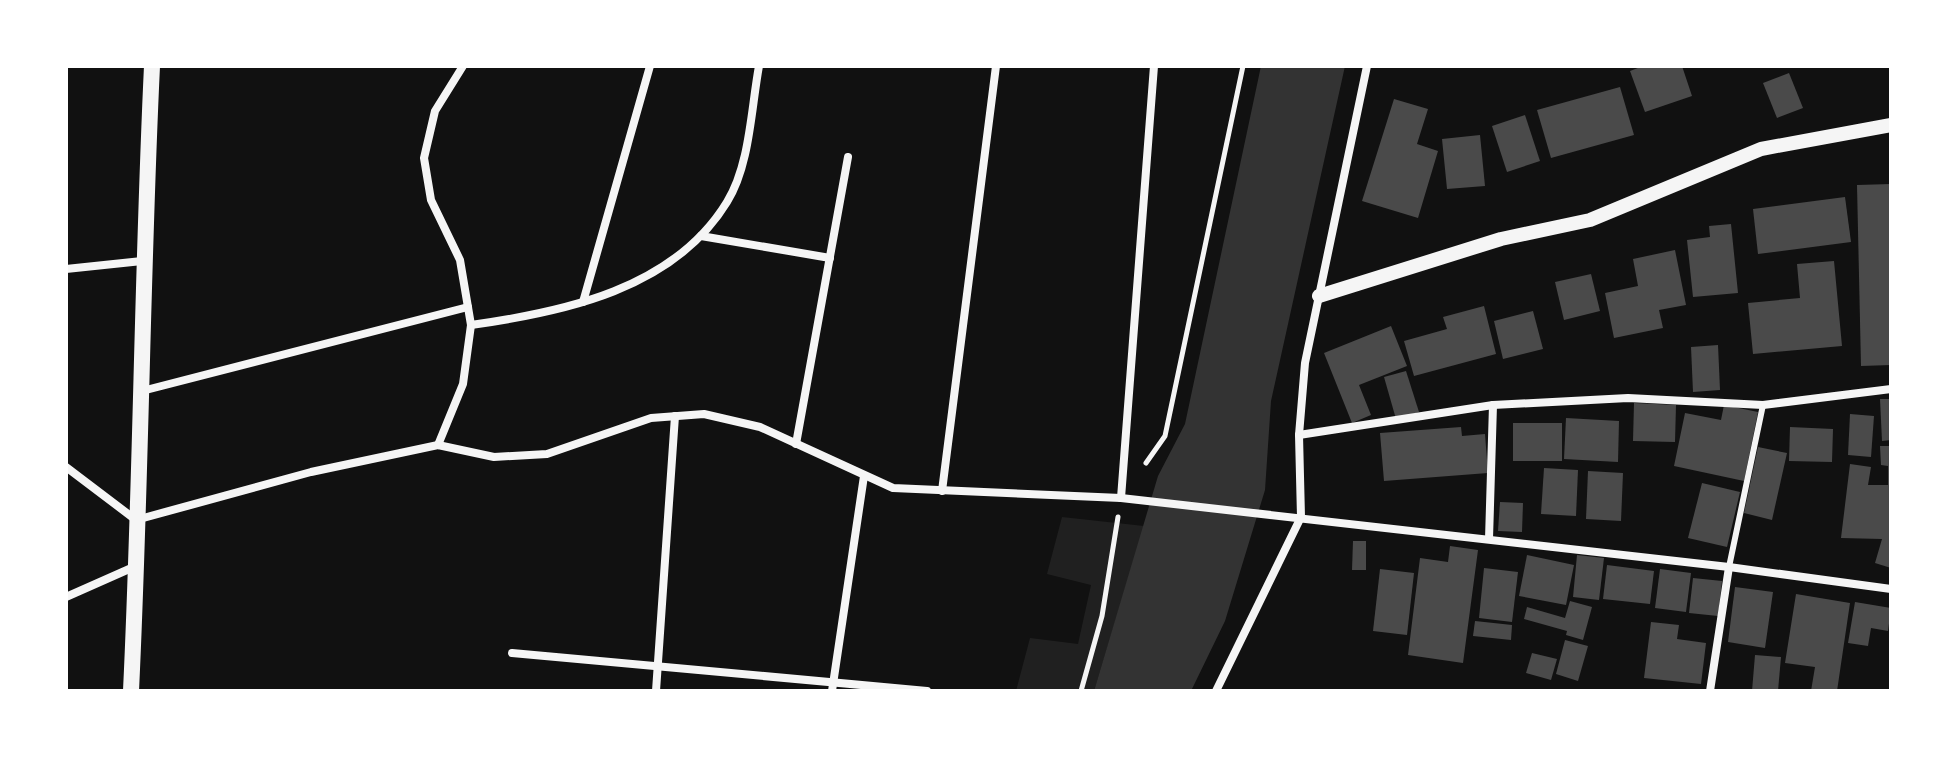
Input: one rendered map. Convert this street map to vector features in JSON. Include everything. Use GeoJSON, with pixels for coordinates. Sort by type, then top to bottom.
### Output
{"type":"FeatureCollection","features":[{"type":"Feature","properties":{"kind":"main road"},"geometry":{"type":"LineString","coordinates":[[131,691],[137,565],[142,261],[152,66]]}},
{"type":"Feature","properties":{"kind":"street"},"geometry":{"type":"LineString","coordinates":[[438,445],[463,384],[471,325],[460,260],[431,200],[424,158],[435,111],[463,66]]}},
{"type":"Feature","properties":{"kind":"street"},"geometry":{"type":"LineString","coordinates":[[583,302],[650,66]]}},
{"type":"Feature","properties":{"kind":"street"},"geometry":{"type":"LineString","coordinates":[[471,325],[527,317],[583,302],[646,278],[701,236],[728,201],[742,163],[759,66]]}},
{"type":"Feature","properties":{"kind":"street"},"geometry":{"type":"LineString","coordinates":[[942,491],[996,66]]}},
{"type":"Feature","properties":{"kind":"street"},"geometry":{"type":"LineString","coordinates":[[1121,498],[1154,66]]}},
{"type":"Feature","properties":{"kind":"street"},"geometry":{"type":"LineString","coordinates":[[1216,691],[1301,517],[1299,435],[1305,363],[1367,66]]}},
{"type":"Feature","properties":{"kind":"street"},"geometry":{"type":"LineString","coordinates":[[1319,296],[1501,239],[1590,220],[1761,149],[1891,125]]}},
{"type":"Feature","properties":{"kind":"street"},"geometry":{"type":"LineString","coordinates":[[796,444],[848,157]]}},
{"type":"Feature","properties":{"kind":"street"},"geometry":{"type":"LineString","coordinates":[[701,236],[830,258]]}},
{"type":"Feature","properties":{"kind":"street"},"geometry":{"type":"LineString","coordinates":[[66,269],[142,261]]}},
{"type":"Feature","properties":{"kind":"street"},"geometry":{"type":"LineString","coordinates":[[141,391],[468,307]]}},
{"type":"Feature","properties":{"kind":"street"},"geometry":{"type":"LineString","coordinates":[[1299,435],[1493,405],[1628,398],[1763,405],[1891,389]]}},
{"type":"Feature","properties":{"kind":"street"},"geometry":{"type":"LineString","coordinates":[[1489,539],[1493,405]]}},
{"type":"Feature","properties":{"kind":"street"},"geometry":{"type":"LineString","coordinates":[[66,467],[136,520],[311,472],[438,445],[494,457],[547,454],[651,418],[704,414],[760,427],[893,488],[1121,498],[1729,567],[1891,589]]}},
{"type":"Feature","properties":{"kind":"street"},"geometry":{"type":"LineString","coordinates":[[656,691],[675,416]]}},
{"type":"Feature","properties":{"kind":"street"},"geometry":{"type":"LineString","coordinates":[[832,686],[864,476]]}},
{"type":"Feature","properties":{"kind":"street"},"geometry":{"type":"LineString","coordinates":[[66,597],[137,565]]}},
{"type":"Feature","properties":{"kind":"street"},"geometry":{"type":"LineString","coordinates":[[1710,691],[1729,567]]}},
{"type":"Feature","properties":{"kind":"street"},"geometry":{"type":"LineString","coordinates":[[512,653],[832,686],[927,691]]}},
{"type":"Feature","properties":{"kind":"lane"},"geometry":{"type":"LineString","coordinates":[[1729,567],[1763,405]]}},
{"type":"Feature","properties":{"kind":"path"},"geometry":{"type":"LineString","coordinates":[[1081,691],[1102,616],[1121,498],[1165,436],[1243,66]]}},
{"type":"Feature","properties":{"kind":"shaded area"},"geometry":{"type":"Polygon","coordinates":[[[1261,66],[1345,66],[1271,401],[1265,490],[1225,621],[1191,691],[1094,691],[1158,476],[1185,424],[1261,66]]]}},
{"type":"Feature","properties":{"kind":"shaded area"},"geometry":{"type":"Polygon","coordinates":[[[1062,517],[1144,526],[1094,691],[1016,691],[1030,638],[1078,644],[1091,585],[1047,574],[1062,517]]]}},
{"type":"Feature","properties":{"kind":"building"},"geometry":{"type":"Polygon","coordinates":[[[1643,66],[1682,66],[1692,96],[1645,112],[1630,71],[1643,66]]]}},
{"type":"Feature","properties":{"kind":"building"},"geometry":{"type":"Polygon","coordinates":[[[1789,73],[1803,108],[1777,118],[1763,83],[1789,73]]]}},
{"type":"Feature","properties":{"kind":"building"},"geometry":{"type":"Polygon","coordinates":[[[1620,87],[1634,135],[1551,158],[1537,110],[1620,87]]]}},
{"type":"Feature","properties":{"kind":"building"},"geometry":{"type":"Polygon","coordinates":[[[1394,99],[1428,109],[1417,144],[1438,151],[1418,218],[1362,201],[1394,99]]]}},
{"type":"Feature","properties":{"kind":"building"},"geometry":{"type":"Polygon","coordinates":[[[1525,115],[1540,161],[1507,172],[1492,126],[1525,115]]]}},
{"type":"Feature","properties":{"kind":"building"},"geometry":{"type":"Polygon","coordinates":[[[1480,135],[1485,186],[1447,189],[1442,139],[1480,135]]]}},
{"type":"Feature","properties":{"kind":"building"},"geometry":{"type":"Polygon","coordinates":[[[1891,184],[1891,365],[1861,366],[1857,185],[1891,184]]]}},
{"type":"Feature","properties":{"kind":"building"},"geometry":{"type":"Polygon","coordinates":[[[1845,197],[1851,242],[1758,254],[1753,209],[1845,197]]]}},
{"type":"Feature","properties":{"kind":"building"},"geometry":{"type":"Polygon","coordinates":[[[1731,224],[1738,293],[1693,297],[1687,240],[1710,237],[1709,226],[1731,224]]]}},
{"type":"Feature","properties":{"kind":"building"},"geometry":{"type":"Polygon","coordinates":[[[1675,250],[1686,305],[1659,310],[1663,328],[1614,338],[1605,293],[1638,286],[1633,259],[1675,250]]]}},
{"type":"Feature","properties":{"kind":"building"},"geometry":{"type":"Polygon","coordinates":[[[1834,261],[1842,346],[1753,354],[1748,303],[1800,298],[1797,264],[1834,261]]]}},
{"type":"Feature","properties":{"kind":"building"},"geometry":{"type":"Polygon","coordinates":[[[1591,274],[1600,311],[1564,320],[1555,282],[1591,274]]]}},
{"type":"Feature","properties":{"kind":"building"},"geometry":{"type":"Polygon","coordinates":[[[1484,306],[1496,354],[1414,376],[1404,341],[1447,329],[1443,317],[1484,306]]]}},
{"type":"Feature","properties":{"kind":"building"},"geometry":{"type":"Polygon","coordinates":[[[1533,311],[1543,349],[1503,359],[1494,321],[1533,311]]]}},
{"type":"Feature","properties":{"kind":"building"},"geometry":{"type":"Polygon","coordinates":[[[1391,326],[1407,366],[1359,385],[1371,415],[1352,423],[1324,353],[1391,326]]]}},
{"type":"Feature","properties":{"kind":"building"},"geometry":{"type":"Polygon","coordinates":[[[1718,345],[1720,390],[1693,392],[1691,347],[1718,345]]]}},
{"type":"Feature","properties":{"kind":"building"},"geometry":{"type":"Polygon","coordinates":[[[1406,371],[1419,412],[1396,419],[1384,377],[1406,371]]]}},
{"type":"Feature","properties":{"kind":"building"},"geometry":{"type":"Polygon","coordinates":[[[1880,399],[1891,399],[1891,440],[1882,441],[1880,399]]]}},
{"type":"Feature","properties":{"kind":"building"},"geometry":{"type":"Polygon","coordinates":[[[1634,403],[1676,405],[1675,442],[1633,441],[1634,403]]]}},
{"type":"Feature","properties":{"kind":"building"},"geometry":{"type":"Polygon","coordinates":[[[1724,405],[1758,412],[1744,481],[1674,466],[1685,413],[1721,420],[1724,405]]]}},
{"type":"Feature","properties":{"kind":"building"},"geometry":{"type":"Polygon","coordinates":[[[1850,414],[1874,416],[1871,457],[1848,455],[1850,414]]]}},
{"type":"Feature","properties":{"kind":"building"},"geometry":{"type":"Polygon","coordinates":[[[1566,418],[1619,421],[1618,462],[1564,459],[1566,418]]]}},
{"type":"Feature","properties":{"kind":"building"},"geometry":{"type":"Polygon","coordinates":[[[1513,423],[1562,423],[1562,461],[1513,461],[1513,423]]]}},
{"type":"Feature","properties":{"kind":"building"},"geometry":{"type":"Polygon","coordinates":[[[1461,427],[1462,436],[1485,434],[1488,473],[1384,481],[1380,433],[1461,427]]]}},
{"type":"Feature","properties":{"kind":"building"},"geometry":{"type":"Polygon","coordinates":[[[1790,427],[1833,429],[1832,462],[1789,461],[1790,427]]]}},
{"type":"Feature","properties":{"kind":"building"},"geometry":{"type":"Polygon","coordinates":[[[1880,446],[1891,446],[1891,568],[1875,563],[1882,539],[1841,538],[1850,464],[1871,467],[1868,485],[1888,485],[1888,466],[1881,465],[1880,446]]]}},
{"type":"Feature","properties":{"kind":"building"},"geometry":{"type":"Polygon","coordinates":[[[1758,447],[1787,453],[1772,520],[1744,513],[1758,447]]]}},
{"type":"Feature","properties":{"kind":"building"},"geometry":{"type":"Polygon","coordinates":[[[1544,468],[1578,470],[1576,516],[1541,514],[1544,468]]]}},
{"type":"Feature","properties":{"kind":"building"},"geometry":{"type":"Polygon","coordinates":[[[1588,471],[1623,473],[1621,521],[1586,519],[1588,471]]]}},
{"type":"Feature","properties":{"kind":"building"},"geometry":{"type":"Polygon","coordinates":[[[1702,483],[1740,492],[1727,547],[1688,538],[1702,483]]]}},
{"type":"Feature","properties":{"kind":"building"},"geometry":{"type":"Polygon","coordinates":[[[1500,502],[1523,503],[1522,532],[1498,531],[1500,502]]]}},
{"type":"Feature","properties":{"kind":"building"},"geometry":{"type":"Polygon","coordinates":[[[1353,541],[1366,541],[1366,570],[1352,570],[1353,541]]]}},
{"type":"Feature","properties":{"kind":"building"},"geometry":{"type":"Polygon","coordinates":[[[1450,546],[1478,550],[1463,663],[1408,655],[1420,558],[1448,562],[1450,546]]]}},
{"type":"Feature","properties":{"kind":"building"},"geometry":{"type":"Polygon","coordinates":[[[1527,555],[1574,565],[1566,605],[1519,596],[1527,555]]]}},
{"type":"Feature","properties":{"kind":"building"},"geometry":{"type":"Polygon","coordinates":[[[1577,555],[1604,558],[1599,600],[1573,597],[1577,555]]]}},
{"type":"Feature","properties":{"kind":"building"},"geometry":{"type":"Polygon","coordinates":[[[1607,565],[1654,571],[1650,604],[1603,599],[1607,565]]]}},
{"type":"Feature","properties":{"kind":"building"},"geometry":{"type":"Polygon","coordinates":[[[1484,568],[1518,572],[1512,622],[1479,618],[1484,568]]]}},
{"type":"Feature","properties":{"kind":"building"},"geometry":{"type":"Polygon","coordinates":[[[1380,569],[1414,573],[1407,635],[1373,631],[1380,569]]]}},
{"type":"Feature","properties":{"kind":"building"},"geometry":{"type":"Polygon","coordinates":[[[1660,569],[1691,573],[1686,612],[1655,608],[1660,569]]]}},
{"type":"Feature","properties":{"kind":"building"},"geometry":{"type":"Polygon","coordinates":[[[1693,578],[1722,581],[1718,616],[1689,613],[1693,578]]]}},
{"type":"Feature","properties":{"kind":"building"},"geometry":{"type":"Polygon","coordinates":[[[1735,587],[1773,592],[1765,648],[1728,642],[1735,587]]]}},
{"type":"Feature","properties":{"kind":"building"},"geometry":{"type":"Polygon","coordinates":[[[1796,594],[1850,603],[1837,691],[1811,691],[1815,667],[1785,663],[1796,594]]]}},
{"type":"Feature","properties":{"kind":"building"},"geometry":{"type":"Polygon","coordinates":[[[1570,601],[1592,607],[1583,640],[1566,635],[1567,631],[1524,619],[1527,607],[1565,618],[1570,601]]]}},
{"type":"Feature","properties":{"kind":"building"},"geometry":{"type":"Polygon","coordinates":[[[1855,602],[1891,608],[1888,631],[1871,628],[1868,646],[1848,643],[1855,602]]]}},
{"type":"Feature","properties":{"kind":"building"},"geometry":{"type":"Polygon","coordinates":[[[1475,621],[1512,625],[1511,640],[1473,636],[1475,621]]]}},
{"type":"Feature","properties":{"kind":"building"},"geometry":{"type":"Polygon","coordinates":[[[1651,622],[1679,625],[1677,639],[1706,643],[1701,684],[1644,678],[1651,622]]]}},
{"type":"Feature","properties":{"kind":"building"},"geometry":{"type":"Polygon","coordinates":[[[1565,640],[1588,646],[1578,681],[1556,674],[1565,640]]]}},
{"type":"Feature","properties":{"kind":"building"},"geometry":{"type":"Polygon","coordinates":[[[1532,653],[1557,659],[1551,680],[1526,673],[1532,653]]]}},
{"type":"Feature","properties":{"kind":"building"},"geometry":{"type":"Polygon","coordinates":[[[1755,655],[1781,657],[1778,691],[1752,691],[1755,655]]]}}]}
